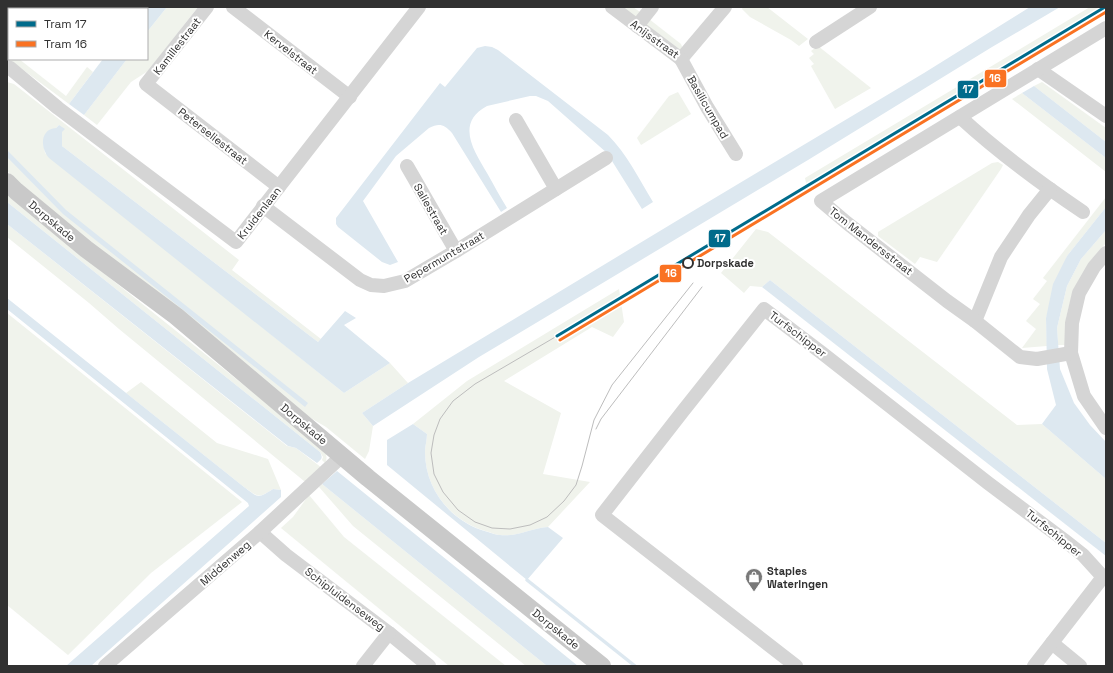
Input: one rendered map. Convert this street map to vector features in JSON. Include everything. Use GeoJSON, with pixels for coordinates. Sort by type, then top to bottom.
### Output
{"type":"FeatureCollection","features":[{"type":"Feature","properties":{"kind":"main road","name":"Dorpskade"},"geometry":{"type":"LineString","coordinates":[[7,182],[86,249],[176,316],[368,478],[602,666]]}},
{"type":"Feature","properties":{"kind":"street","name":"Kamillestraat"},"geometry":{"type":"LineString","coordinates":[[146,84],[207,7]]}},
{"type":"Feature","properties":{"kind":"street","name":"Kervelstraat"},"geometry":{"type":"LineString","coordinates":[[233,7],[350,97]]}},
{"type":"Feature","properties":{"kind":"street","name":"Kruidenlaan"},"geometry":{"type":"LineString","coordinates":[[7,67],[10,68],[13,75],[236,242],[419,7]]}},
{"type":"Feature","properties":{"kind":"street","name":"Anijsstraat"},"geometry":{"type":"LineString","coordinates":[[612,7],[681,59],[725,7]]}},
{"type":"Feature","properties":{"kind":"street"},"geometry":{"type":"LineString","coordinates":[[637,26],[652,7]]}},
{"type":"Feature","properties":{"kind":"street"},"geometry":{"type":"LineString","coordinates":[[816,42],[870,7]]}},
{"type":"Feature","properties":{"kind":"street"},"geometry":{"type":"LineString","coordinates":[[1106,28],[1038,69],[1106,116]]}},
{"type":"Feature","properties":{"kind":"street","name":"Basilicumpad"},"geometry":{"type":"LineString","coordinates":[[681,59],[707,107],[736,154]]}},
{"type":"Feature","properties":{"kind":"street","name":"Tom Mandersstraat"},"geometry":{"type":"LineString","coordinates":[[1038,69],[821,201],[847,224],[1020,357],[1037,359],[1067,354]]}},
{"type":"Feature","properties":{"kind":"street","name":"Peterseliestraat"},"geometry":{"type":"LineString","coordinates":[[146,84],[279,187]]}},
{"type":"Feature","properties":{"kind":"street"},"geometry":{"type":"LineString","coordinates":[[960,117],[980,135],[1050,189],[1083,212]]}},
{"type":"Feature","properties":{"kind":"street"},"geometry":{"type":"LineString","coordinates":[[516,120],[556,188]]}},
{"type":"Feature","properties":{"kind":"street","name":"Pepermuntstraat"},"geometry":{"type":"LineString","coordinates":[[263,206],[360,280],[371,285],[384,286],[406,281],[606,158]]}},
{"type":"Feature","properties":{"kind":"street","name":"Saliestraat"},"geometry":{"type":"LineString","coordinates":[[406,166],[456,251]]}},
{"type":"Feature","properties":{"kind":"street"},"geometry":{"type":"LineString","coordinates":[[975,321],[1001,257],[1029,215],[1050,189]]}},
{"type":"Feature","properties":{"kind":"street"},"geometry":{"type":"LineString","coordinates":[[1106,253],[1094,266],[1079,293],[1067,354],[1084,396],[1106,428]]}},
{"type":"Feature","properties":{"kind":"street","name":"Turfschipper"},"geometry":{"type":"LineString","coordinates":[[796,666],[602,515],[764,309],[1064,540],[1082,555],[1102,577],[1034,666]]}},
{"type":"Feature","properties":{"kind":"street","name":"Middenweg"},"geometry":{"type":"LineString","coordinates":[[105,666],[260,532],[342,456]]}},
{"type":"Feature","properties":{"kind":"street","name":"Schipluidenseweg"},"geometry":{"type":"LineString","coordinates":[[260,532],[429,666]]}},
{"type":"Feature","properties":{"kind":"street"},"geometry":{"type":"LineString","coordinates":[[363,666],[389,633]]}},
{"type":"Feature","properties":{"kind":"street"},"geometry":{"type":"LineString","coordinates":[[1052,643],[1080,666]]}},
{"type":"Feature","properties":{"kind":"shaded area"},"geometry":{"type":"Polygon","coordinates":[[[167,7],[198,7],[148,71],[131,82],[97,125],[84,115],[126,60],[148,60],[148,31],[167,7]]]}},
{"type":"Feature","properties":{"kind":"shaded area"},"geometry":{"type":"Polygon","coordinates":[[[167,7],[148,31],[148,8],[142,8],[167,7]]]}},
{"type":"Feature","properties":{"kind":"shaded area"},"geometry":{"type":"Polygon","coordinates":[[[620,7],[633,7],[640,12],[635,18],[620,7]]]}},
{"type":"Feature","properties":{"kind":"shaded area"},"geometry":{"type":"Polygon","coordinates":[[[743,7],[767,7],[808,39],[799,46],[750,17],[742,9],[743,7]]]}},
{"type":"Feature","properties":{"kind":"shaded area"},"geometry":{"type":"Polygon","coordinates":[[[1030,7],[1060,7],[479,357],[373,426],[362,413],[408,383],[924,73],[1030,7]]]}},
{"type":"Feature","properties":{"kind":"shaded area"},"geometry":{"type":"Polygon","coordinates":[[[1090,7],[1106,7],[1106,15],[812,189],[806,183],[805,178],[1090,7]]]}},
{"type":"Feature","properties":{"kind":"shaded area"},"geometry":{"type":"Polygon","coordinates":[[[649,19],[681,44],[683,49],[678,50],[645,26],[649,19]]]}},
{"type":"Feature","properties":{"kind":"shaded area"},"geometry":{"type":"Polygon","coordinates":[[[7,40],[8,59],[7,59],[7,40]]]}},
{"type":"Feature","properties":{"kind":"shaded area"},"geometry":{"type":"Polygon","coordinates":[[[485,46],[498,50],[608,135],[627,158],[653,202],[642,209],[607,153],[548,101],[536,96],[530,96],[487,106],[477,113],[472,121],[470,129],[470,138],[477,156],[507,208],[501,212],[452,133],[444,126],[436,125],[429,128],[396,156],[363,201],[398,262],[390,265],[382,262],[338,227],[336,224],[336,218],[440,83],[445,87],[477,48],[485,46]]]}},
{"type":"Feature","properties":{"kind":"shaded area"},"geometry":{"type":"Polygon","coordinates":[[[818,46],[871,88],[835,109],[811,66],[814,64],[809,58],[814,54],[811,51],[818,46]]]}},
{"type":"Feature","properties":{"kind":"shaded area"},"geometry":{"type":"Polygon","coordinates":[[[10,60],[20,60],[66,96],[87,67],[93,72],[69,104],[10,60]]]}},
{"type":"Feature","properties":{"kind":"shaded area"},"geometry":{"type":"Polygon","coordinates":[[[102,60],[126,60],[84,115],[69,104],[102,60]]]}},
{"type":"Feature","properties":{"kind":"shaded area"},"geometry":{"type":"Polygon","coordinates":[[[7,82],[14,84],[239,260],[232,270],[321,339],[318,342],[62,146],[62,132],[59,125],[43,142],[45,153],[344,393],[390,363],[408,383],[362,413],[373,426],[369,451],[365,459],[326,427],[304,414],[34,197],[7,171],[7,82]]]}},
{"type":"Feature","properties":{"kind":"shaded area"},"geometry":{"type":"Polygon","coordinates":[[[1042,82],[1106,128],[1106,142],[1034,86],[1042,82]]]}},
{"type":"Feature","properties":{"kind":"shaded area"},"geometry":{"type":"Polygon","coordinates":[[[1034,86],[1106,142],[1106,158],[1022,93],[1034,86]]]}},
{"type":"Feature","properties":{"kind":"shaded area"},"geometry":{"type":"Polygon","coordinates":[[[678,92],[691,114],[641,145],[637,138],[669,96],[678,92]]]}},
{"type":"Feature","properties":{"kind":"shaded area"},"geometry":{"type":"Polygon","coordinates":[[[1022,93],[1106,158],[1106,172],[1012,99],[1022,93]]]}},
{"type":"Feature","properties":{"kind":"shaded area"},"geometry":{"type":"Polygon","coordinates":[[[59,125],[65,129],[62,132],[62,146],[318,342],[345,311],[356,318],[344,325],[390,363],[344,393],[49,158],[44,149],[44,135],[59,125]]]}},
{"type":"Feature","properties":{"kind":"shaded area"},"geometry":{"type":"Polygon","coordinates":[[[7,150],[66,210],[308,403],[305,407],[63,214],[7,157],[7,150]]]}},
{"type":"Feature","properties":{"kind":"shaded area"},"geometry":{"type":"Polygon","coordinates":[[[998,162],[1003,165],[1001,169],[937,262],[920,257],[915,264],[878,236],[878,232],[992,163],[998,162]]]}},
{"type":"Feature","properties":{"kind":"shaded area"},"geometry":{"type":"Polygon","coordinates":[[[7,194],[324,449],[327,458],[325,463],[322,460],[323,457],[320,452],[7,202],[7,194]]]}},
{"type":"Feature","properties":{"kind":"shaded area"},"geometry":{"type":"Polygon","coordinates":[[[1106,197],[1106,207],[1067,256],[1046,318],[1047,346],[1022,348],[1036,329],[1026,321],[1040,304],[1033,299],[1047,281],[1043,278],[1106,197]]]}},
{"type":"Feature","properties":{"kind":"shaded area"},"geometry":{"type":"Polygon","coordinates":[[[7,202],[320,452],[322,457],[321,459],[317,463],[296,448],[288,446],[7,224],[7,202]]]}},
{"type":"Feature","properties":{"kind":"shaded area"},"geometry":{"type":"Polygon","coordinates":[[[1106,207],[1106,230],[1081,259],[1067,286],[1057,328],[1060,369],[1074,403],[1090,425],[1106,442],[1106,479],[1042,424],[1056,405],[1047,369],[1046,318],[1053,284],[1067,256],[1106,207]]]}},
{"type":"Feature","properties":{"kind":"shaded area"},"geometry":{"type":"Polygon","coordinates":[[[7,224],[287,446],[296,448],[322,468],[309,481],[304,481],[7,237],[7,224]]]}},
{"type":"Feature","properties":{"kind":"shaded area"},"geometry":{"type":"Polygon","coordinates":[[[756,229],[768,232],[1017,425],[1042,424],[1106,479],[1106,543],[770,280],[762,287],[750,286],[744,293],[721,273],[756,229]]]}},
{"type":"Feature","properties":{"kind":"shaded area"},"geometry":{"type":"Polygon","coordinates":[[[1106,230],[1106,243],[1091,260],[1073,291],[1066,318],[1065,345],[1058,345],[1057,328],[1067,286],[1081,259],[1106,230]]]}},
{"type":"Feature","properties":{"kind":"shaded area"},"geometry":{"type":"Polygon","coordinates":[[[770,280],[1106,543],[1106,556],[762,287],[770,280]]]}},
{"type":"Feature","properties":{"kind":"shaded area"},"geometry":{"type":"Polygon","coordinates":[[[619,289],[624,322],[613,337],[592,327],[504,381],[561,413],[543,474],[590,482],[548,527],[512,535],[500,535],[476,528],[463,521],[452,513],[435,492],[426,466],[425,452],[427,434],[413,424],[467,381],[619,289]]]}},
{"type":"Feature","properties":{"kind":"shaded area"},"geometry":{"type":"Polygon","coordinates":[[[7,298],[244,487],[258,496],[261,496],[273,489],[281,490],[281,497],[91,666],[66,666],[249,506],[248,503],[7,309],[7,298]]]}},
{"type":"Feature","properties":{"kind":"shaded area"},"geometry":{"type":"Polygon","coordinates":[[[7,313],[242,502],[151,573],[68,655],[7,605],[7,313]]]}},
{"type":"Feature","properties":{"kind":"shaded area"},"geometry":{"type":"Polygon","coordinates":[[[141,382],[217,443],[268,459],[281,490],[273,489],[258,496],[244,487],[126,393],[141,382]]]}},
{"type":"Feature","properties":{"kind":"shaded area"},"geometry":{"type":"Polygon","coordinates":[[[413,424],[427,434],[425,452],[426,466],[430,479],[435,492],[452,513],[475,528],[498,535],[512,535],[548,527],[563,538],[527,580],[387,465],[387,440],[413,424]]]}},
{"type":"Feature","properties":{"kind":"shaded area"},"geometry":{"type":"Polygon","coordinates":[[[337,471],[578,666],[547,666],[322,484],[337,471]]]}},
{"type":"Feature","properties":{"kind":"shaded area"},"geometry":{"type":"Polygon","coordinates":[[[322,484],[547,666],[526,666],[353,526],[319,487],[322,484]]]}},
{"type":"Feature","properties":{"kind":"shaded area"},"geometry":{"type":"Polygon","coordinates":[[[309,495],[344,537],[506,666],[449,666],[281,528],[293,517],[309,495]]]}},
{"type":"Feature","properties":{"kind":"waterway"},"geometry":{"type":"LineString","coordinates":[[527,580],[635,666]]}},
{"type":"Feature","properties":{"kind":"tram line","name":"17"},"geometry":{"type":"LineString","coordinates":[[557,336],[1105,7]]}},
{"type":"Feature","properties":{"kind":"tram line","name":"16"},"geometry":{"type":"LineString","coordinates":[[560,340],[1106,12]]}},
{"type":"Feature","properties":{"kind":"tram line"},"geometry":{"type":"LineString","coordinates":[[557,336],[475,384],[453,401],[440,419],[434,435],[431,453],[434,474],[443,492],[458,510],[475,522],[492,528],[510,529],[530,525],[547,517],[564,501],[576,485],[594,420],[612,385],[693,283]]}},
{"type":"Feature","properties":{"kind":"tram line"},"geometry":{"type":"LineString","coordinates":[[596,429],[601,419],[702,287]]}},
{"type":"Feature","properties":{"kind":"place","name":"Dorpskade"},"geometry":{"type":"Point","coordinates":[688,263]}},
{"type":"Feature","properties":{"kind":"place","name":"Staples Wateringen"},"geometry":{"type":"Point","coordinates":[754,592]}}]}
